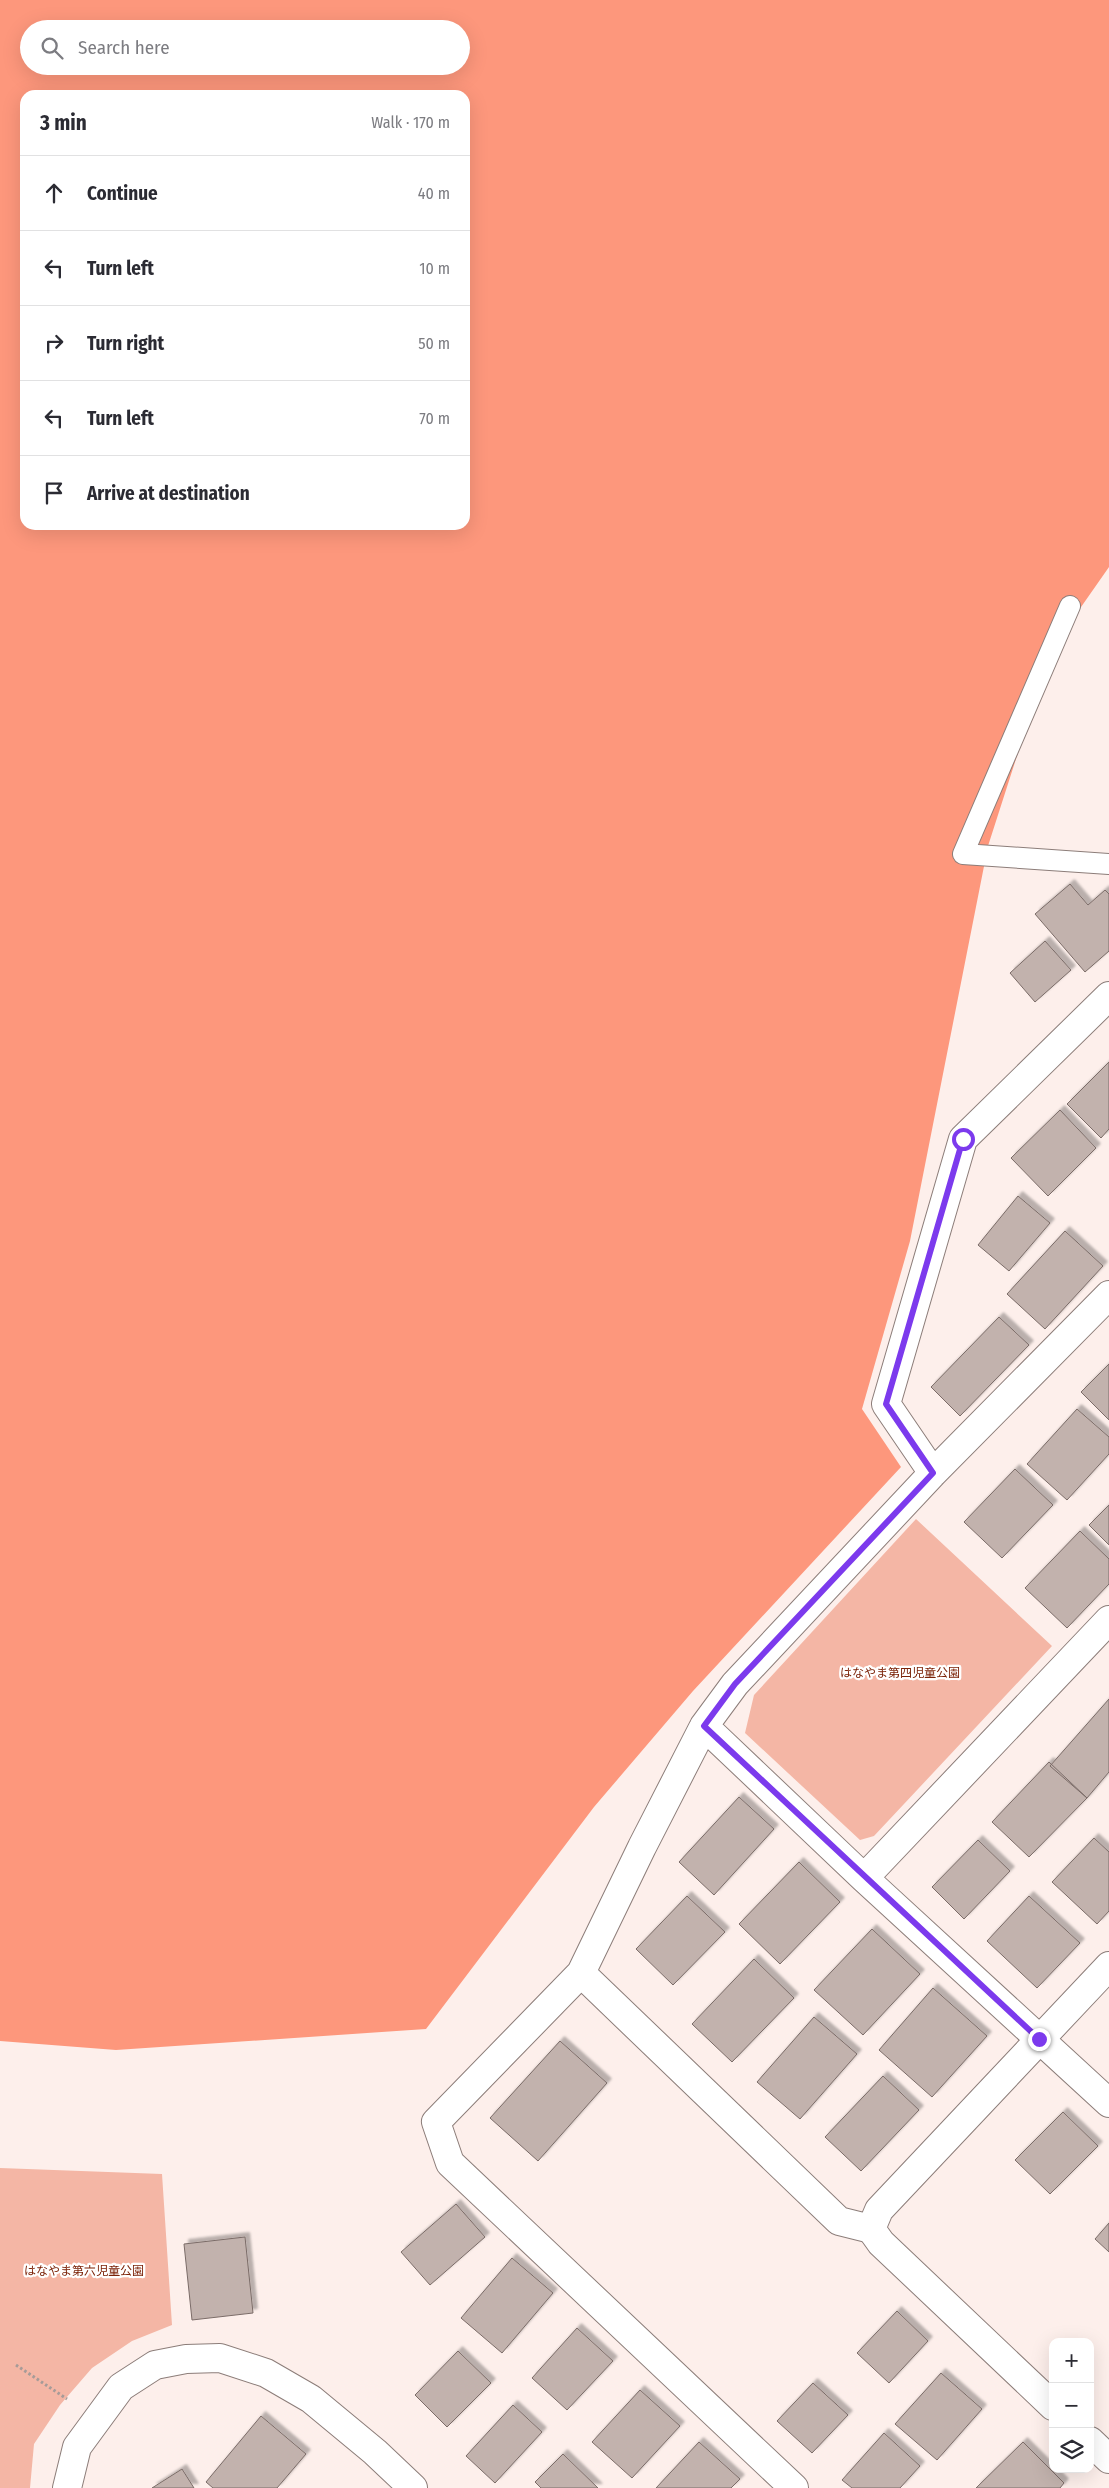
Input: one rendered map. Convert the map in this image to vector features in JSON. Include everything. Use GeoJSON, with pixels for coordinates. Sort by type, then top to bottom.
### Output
{"type":"FeatureCollection","features":[{"type":"Feature","properties":{"kind":"street"},"geometry":{"type":"LineString","coordinates":[[933,1473],[886,1404],[963,1139],[1109,996]]}},
{"type":"Feature","properties":{"kind":"street"},"geometry":{"type":"LineString","coordinates":[[794,2488],[450,2163],[436,2122],[581,1973],[642,1847],[704,1726],[735,1684],[933,1473],[1109,1295]]}},
{"type":"Feature","properties":{"kind":"street"},"geometry":{"type":"LineString","coordinates":[[864,1878],[1109,1620]]}},
{"type":"Feature","properties":{"kind":"street"},"geometry":{"type":"LineString","coordinates":[[704,1726],[864,1878],[1109,2103]]}},
{"type":"Feature","properties":{"kind":"street"},"geometry":{"type":"LineString","coordinates":[[871,2228],[879,2210],[1109,1966]]}},
{"type":"Feature","properties":{"kind":"street"},"geometry":{"type":"LineString","coordinates":[[581,1973],[839,2221],[871,2228],[881,2243],[1049,2402]]}},
{"type":"Feature","properties":{"kind":"street"},"geometry":{"type":"LineString","coordinates":[[67,2488],[77,2447],[121,2387],[155,2365],[186,2359],[220,2358],[266,2372],[311,2399],[375,2452],[413,2488]]}},
{"type":"Feature","properties":{"kind":"street"},"geometry":{"type":"LineString","coordinates":[[1094,2445],[1109,2459]]}},
{"type":"Feature","properties":{"kind":"lane"},"geometry":{"type":"LineString","coordinates":[[1070,606],[963,854],[1109,864]]}},
{"type":"Feature","properties":{"kind":"path"},"geometry":{"type":"LineString","coordinates":[[16,2364],[96,2419]]}},
{"type":"Feature","properties":{"kind":"green space","name":"はなやま第四児童公園"},"geometry":{"type":"Polygon","coordinates":[[[916,1519],[1052,1646],[874,1836],[860,1840],[745,1733],[754,1695],[916,1519]]]}},
{"type":"Feature","properties":{"kind":"green space","name":"はなやま第六児童公園"},"geometry":{"type":"Polygon","coordinates":[[[0,2168],[162,2174],[172,2325],[132,2341],[92,2368],[60,2405],[34,2444],[30,2488],[0,2488],[0,2168]]]}},
{"type":"Feature","properties":{"kind":"shaded area"},"geometry":{"type":"Polygon","coordinates":[[[0,0],[1109,0],[1109,567],[1051,650],[988,846],[910,1241],[862,1409],[901,1467],[693,1691],[594,1807],[426,2029],[116,2050],[0,2041],[0,0]]]}},
{"type":"Feature","properties":{"kind":"building"},"geometry":{"type":"Polygon","coordinates":[[[1070,884],[1088,905],[1105,890],[1109,894],[1109,951],[1085,972],[1035,914],[1070,884]]]}},
{"type":"Feature","properties":{"kind":"building"},"geometry":{"type":"Polygon","coordinates":[[[1045,941],[1071,970],[1035,1002],[1010,973],[1045,941]]]}},
{"type":"Feature","properties":{"kind":"building"},"geometry":{"type":"Polygon","coordinates":[[[1109,1062],[1109,1129],[1101,1138],[1067,1104],[1109,1062]]]}},
{"type":"Feature","properties":{"kind":"building"},"geometry":{"type":"Polygon","coordinates":[[[1060,1110],[1096,1148],[1048,1196],[1011,1158],[1060,1110]]]}},
{"type":"Feature","properties":{"kind":"building"},"geometry":{"type":"Polygon","coordinates":[[[1018,1196],[1050,1223],[1009,1271],[978,1245],[1018,1196]]]}},
{"type":"Feature","properties":{"kind":"building"},"geometry":{"type":"Polygon","coordinates":[[[1065,1231],[1103,1266],[1045,1329],[1007,1294],[1065,1231]]]}},
{"type":"Feature","properties":{"kind":"building"},"geometry":{"type":"Polygon","coordinates":[[[999,1317],[1029,1345],[960,1416],[931,1387],[999,1317]]]}},
{"type":"Feature","properties":{"kind":"building"},"geometry":{"type":"Polygon","coordinates":[[[1109,1364],[1109,1420],[1081,1392],[1109,1364]]]}},
{"type":"Feature","properties":{"kind":"building"},"geometry":{"type":"Polygon","coordinates":[[[1077,1409],[1109,1437],[1109,1454],[1067,1500],[1027,1464],[1077,1409]]]}},
{"type":"Feature","properties":{"kind":"building"},"geometry":{"type":"Polygon","coordinates":[[[1015,1469],[1053,1505],[1002,1558],[964,1522],[1015,1469]]]}},
{"type":"Feature","properties":{"kind":"building"},"geometry":{"type":"Polygon","coordinates":[[[1109,1505],[1109,1545],[1089,1525],[1109,1505]]]}},
{"type":"Feature","properties":{"kind":"building"},"geometry":{"type":"Polygon","coordinates":[[[1080,1531],[1109,1559],[1109,1584],[1067,1628],[1025,1588],[1080,1531]]]}},
{"type":"Feature","properties":{"kind":"building"},"geometry":{"type":"Polygon","coordinates":[[[1109,1699],[1109,1772],[1087,1798],[1050,1766],[1109,1699]]]}},
{"type":"Feature","properties":{"kind":"building"},"geometry":{"type":"Polygon","coordinates":[[[1049,1762],[1087,1798],[1029,1857],[992,1822],[1049,1762]]]}},
{"type":"Feature","properties":{"kind":"building"},"geometry":{"type":"Polygon","coordinates":[[[739,1797],[774,1829],[714,1895],[679,1862],[739,1797]]]}},
{"type":"Feature","properties":{"kind":"building"},"geometry":{"type":"Polygon","coordinates":[[[1094,1838],[1109,1852],[1109,1911],[1097,1924],[1052,1882],[1094,1838]]]}},
{"type":"Feature","properties":{"kind":"building"},"geometry":{"type":"Polygon","coordinates":[[[978,1840],[1010,1871],[964,1919],[932,1887],[978,1840]]]}},
{"type":"Feature","properties":{"kind":"building"},"geometry":{"type":"Polygon","coordinates":[[[799,1862],[840,1902],[780,1964],[739,1924],[799,1862]]]}},
{"type":"Feature","properties":{"kind":"building"},"geometry":{"type":"Polygon","coordinates":[[[687,1896],[725,1932],[673,1985],[636,1949],[687,1896]]]}},
{"type":"Feature","properties":{"kind":"building"},"geometry":{"type":"Polygon","coordinates":[[[1029,1896],[1080,1943],[1037,1988],[987,1941],[1029,1896]]]}},
{"type":"Feature","properties":{"kind":"building"},"geometry":{"type":"Polygon","coordinates":[[[872,1929],[920,1974],[863,2035],[814,1990],[872,1929]]]}},
{"type":"Feature","properties":{"kind":"building"},"geometry":{"type":"Polygon","coordinates":[[[754,1959],[794,1998],[732,2062],[692,2024],[754,1959]]]}},
{"type":"Feature","properties":{"kind":"building"},"geometry":{"type":"Polygon","coordinates":[[[933,1988],[987,2036],[932,2097],[879,2050],[933,1988]]]}},
{"type":"Feature","properties":{"kind":"building"},"geometry":{"type":"Polygon","coordinates":[[[814,2017],[857,2054],[800,2119],[757,2082],[814,2017]]]}},
{"type":"Feature","properties":{"kind":"building"},"geometry":{"type":"Polygon","coordinates":[[[560,2041],[607,2083],[538,2161],[490,2118],[560,2041]]]}},
{"type":"Feature","properties":{"kind":"building"},"geometry":{"type":"Polygon","coordinates":[[[883,2076],[919,2110],[861,2171],[825,2137],[883,2076]]]}},
{"type":"Feature","properties":{"kind":"building"},"geometry":{"type":"Polygon","coordinates":[[[1063,2112],[1098,2146],[1050,2194],[1015,2160],[1063,2112]]]}},
{"type":"Feature","properties":{"kind":"building"},"geometry":{"type":"Polygon","coordinates":[[[456,2204],[485,2237],[430,2285],[401,2252],[456,2204]]]}},
{"type":"Feature","properties":{"kind":"building"},"geometry":{"type":"Polygon","coordinates":[[[1109,2223],[1109,2252],[1095,2239],[1109,2223]]]}},
{"type":"Feature","properties":{"kind":"building"},"geometry":{"type":"Polygon","coordinates":[[[245,2237],[253,2313],[192,2320],[184,2244],[245,2237]]]}},
{"type":"Feature","properties":{"kind":"building"},"geometry":{"type":"Polygon","coordinates":[[[512,2258],[553,2293],[502,2353],[461,2318],[512,2258]]]}},
{"type":"Feature","properties":{"kind":"building"},"geometry":{"type":"Polygon","coordinates":[[[897,2311],[928,2341],[889,2383],[857,2353],[897,2311]]]}},
{"type":"Feature","properties":{"kind":"building"},"geometry":{"type":"Polygon","coordinates":[[[577,2328],[613,2361],[567,2410],[532,2378],[577,2328]]]}},
{"type":"Feature","properties":{"kind":"building"},"geometry":{"type":"Polygon","coordinates":[[[458,2351],[491,2383],[447,2427],[415,2395],[458,2351]]]}},
{"type":"Feature","properties":{"kind":"building"},"geometry":{"type":"Polygon","coordinates":[[[941,2373],[982,2409],[937,2460],[895,2424],[941,2373]]]}},
{"type":"Feature","properties":{"kind":"building"},"geometry":{"type":"Polygon","coordinates":[[[813,2383],[848,2415],[812,2453],[777,2421],[813,2383]]]}},
{"type":"Feature","properties":{"kind":"building"},"geometry":{"type":"Polygon","coordinates":[[[640,2390],[680,2426],[632,2478],[592,2442],[640,2390]]]}},
{"type":"Feature","properties":{"kind":"building"},"geometry":{"type":"Polygon","coordinates":[[[513,2405],[542,2432],[495,2483],[466,2456],[513,2405]]]}},
{"type":"Feature","properties":{"kind":"building"},"geometry":{"type":"Polygon","coordinates":[[[261,2416],[306,2454],[277,2488],[213,2488],[206,2482],[261,2416]]]}},
{"type":"Feature","properties":{"kind":"building"},"geometry":{"type":"Polygon","coordinates":[[[884,2433],[920,2466],[900,2488],[852,2488],[842,2480],[884,2433]]]}},
{"type":"Feature","properties":{"kind":"building"},"geometry":{"type":"Polygon","coordinates":[[[699,2442],[740,2479],[731,2488],[656,2488],[699,2442]]]}},
{"type":"Feature","properties":{"kind":"building"},"geometry":{"type":"Polygon","coordinates":[[[1023,2442],[1049,2468],[1049,2473],[1054,2473],[1064,2483],[1060,2488],[976,2488],[1023,2442]]]}},
{"type":"Feature","properties":{"kind":"building"},"geometry":{"type":"Polygon","coordinates":[[[563,2454],[598,2488],[541,2488],[535,2482],[563,2454]]]}},
{"type":"Feature","properties":{"kind":"building"},"geometry":{"type":"Polygon","coordinates":[[[182,2469],[194,2488],[152,2488],[182,2469]]]}},
{"type":"Feature","properties":{"kind":"route"},"geometry":{"type":"LineString","coordinates":[[963,1139],[886,1404],[933,1473],[735,1684],[704,1726],[864,1878],[1039,2039]]}}]}
